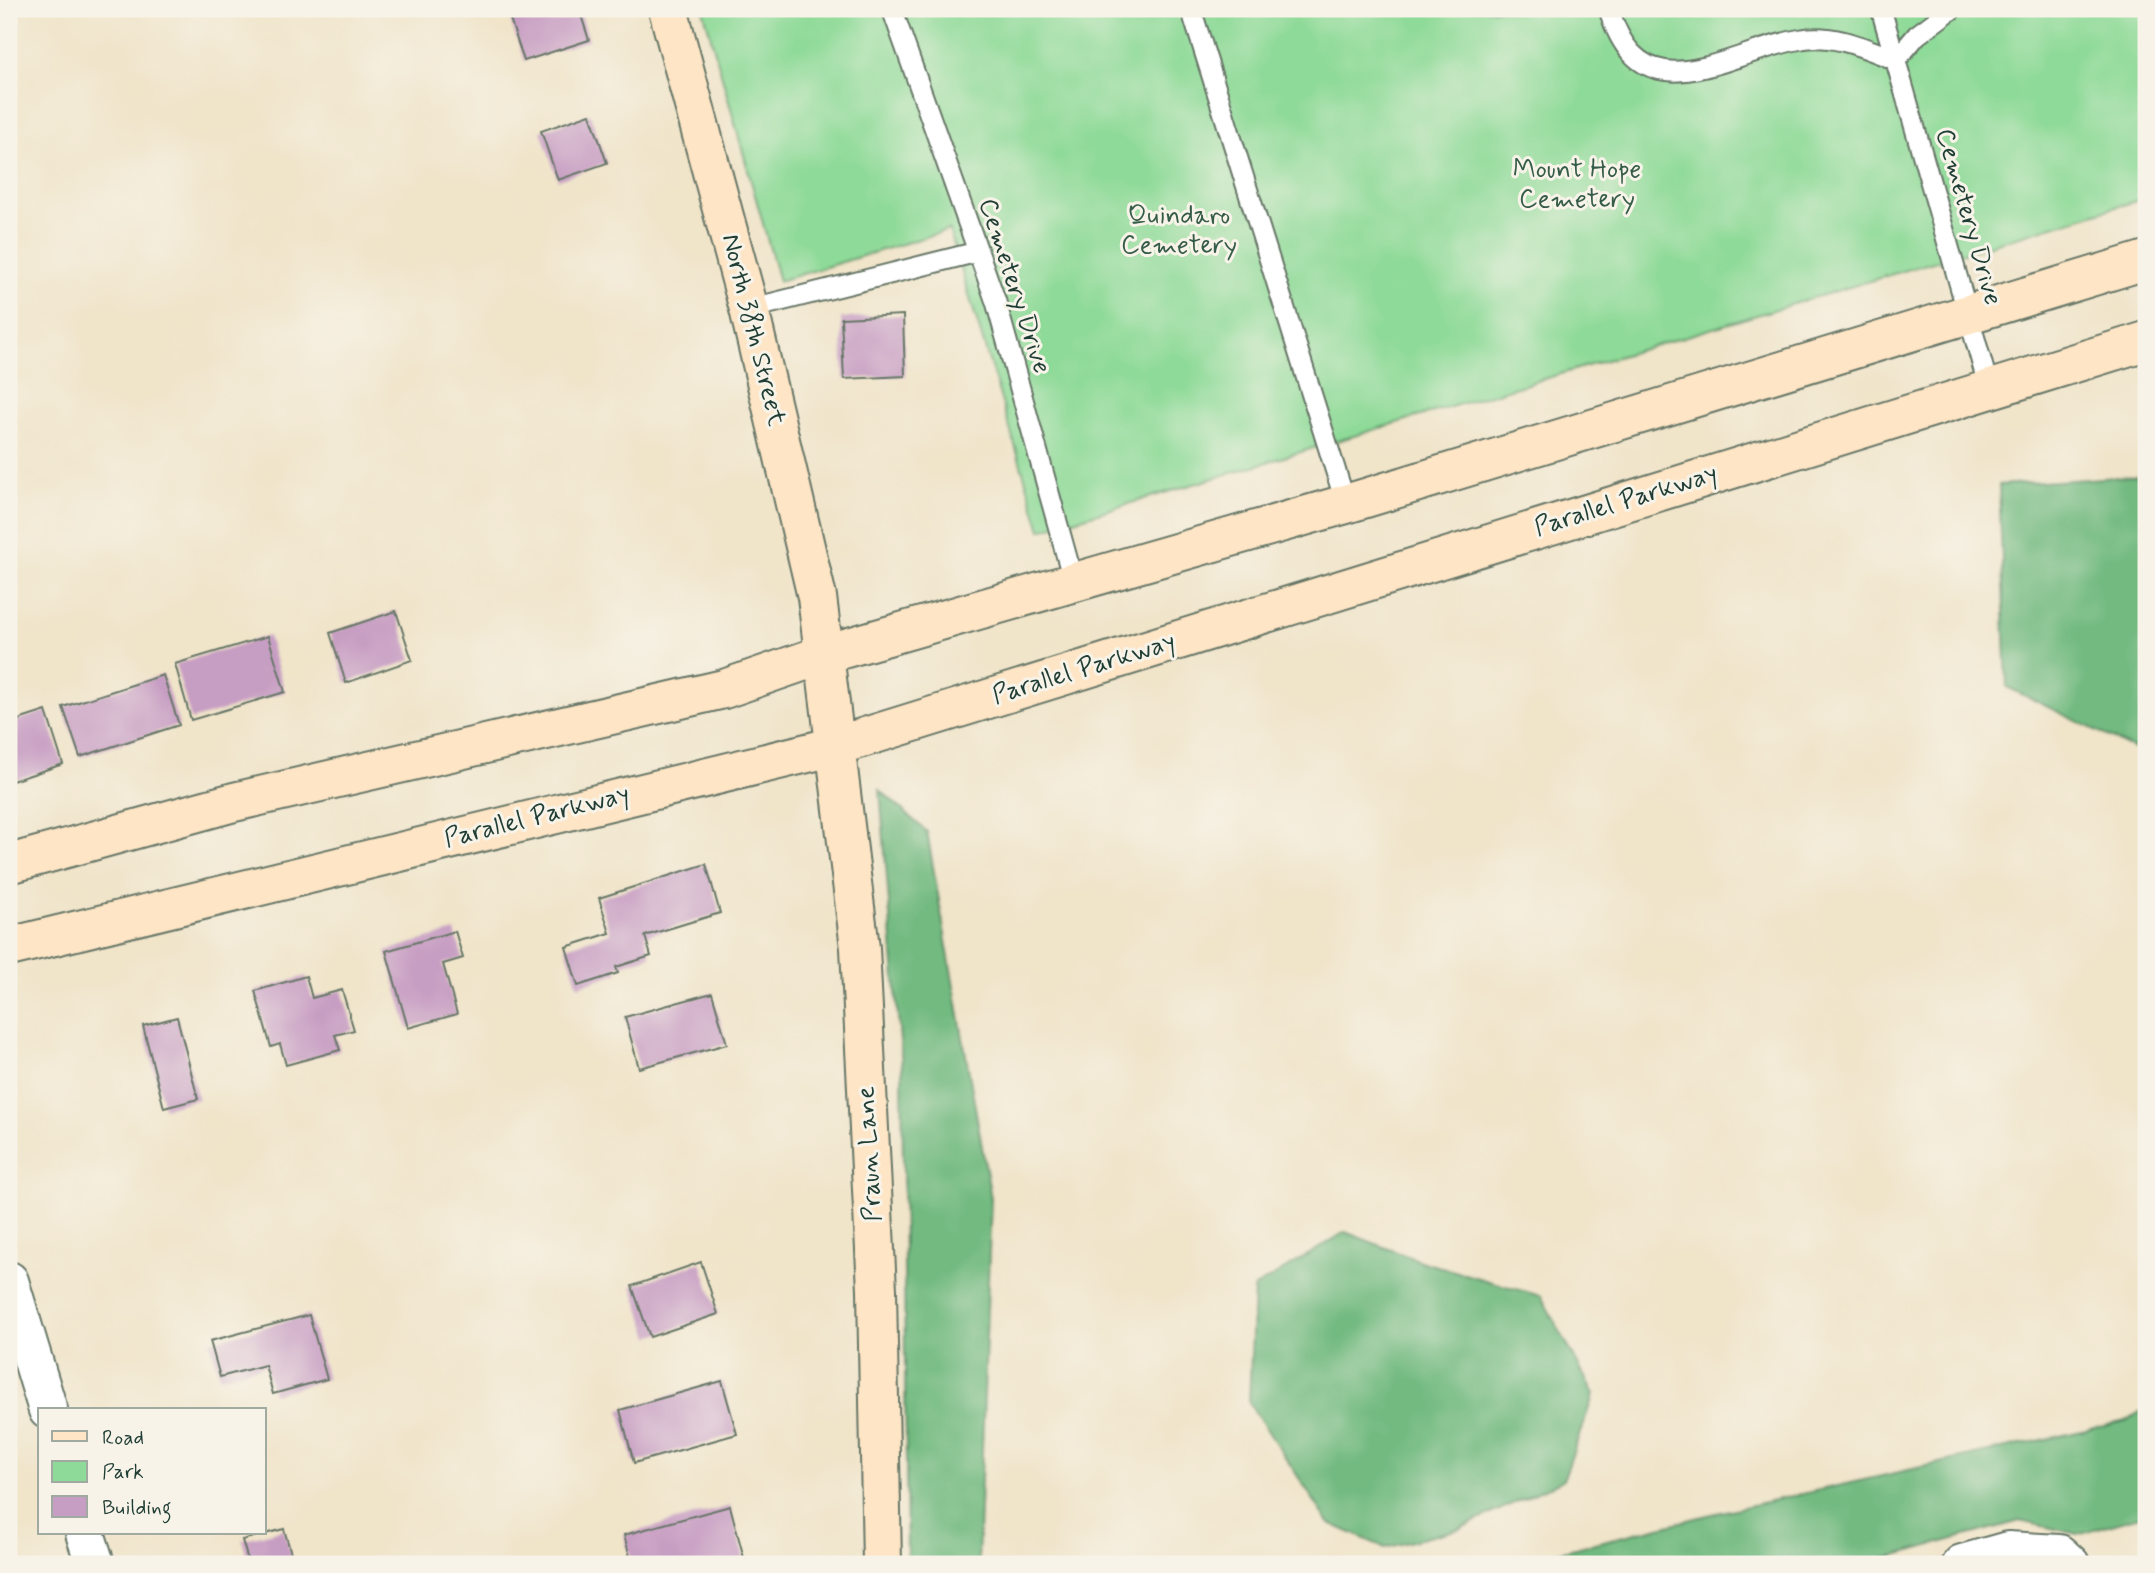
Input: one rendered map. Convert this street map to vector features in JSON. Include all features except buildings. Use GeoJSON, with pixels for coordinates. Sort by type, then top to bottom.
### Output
{"type":"FeatureCollection","features":[{"type":"Feature","properties":{"kind":"main road","name":"North 38th Street"},"geometry":{"type":"LineString","coordinates":[[668,9],[750,309],[817,597],[836,746]]}},
{"type":"Feature","properties":{"kind":"main road"},"geometry":{"type":"LineString","coordinates":[[9,864],[234,802],[724,689],[825,654],[1346,504],[2146,260]]}},
{"type":"Feature","properties":{"kind":"main road","name":"Parallel Parkway"},"geometry":{"type":"LineString","coordinates":[[9,947],[836,746],[2146,341]]}},
{"type":"Feature","properties":{"kind":"main road","name":"Praun Lane"},"geometry":{"type":"LineString","coordinates":[[836,746],[860,948],[877,1290],[882,1564]]}},
{"type":"Feature","properties":{"kind":"street"},"geometry":{"type":"LineString","coordinates":[[9,1281],[47,1408]]}},
{"type":"Feature","properties":{"kind":"street"},"geometry":{"type":"LineString","coordinates":[[85,1534],[95,1564]]}},
{"type":"Feature","properties":{"kind":"street"},"geometry":{"type":"LineString","coordinates":[[1962,1564],[2008,1551],[2059,1554],[2070,1564]]}},
{"type":"Feature","properties":{"kind":"lane","name":"Cemetery Drive"},"geometry":{"type":"LineString","coordinates":[[892,9],[996,302],[1074,583]]}},
{"type":"Feature","properties":{"kind":"lane"},"geometry":{"type":"LineString","coordinates":[[1191,9],[1346,504]]}},
{"type":"Feature","properties":{"kind":"lane"},"geometry":{"type":"LineString","coordinates":[[1609,9],[1627,49],[1643,65],[1664,72],[1688,71],[1803,38],[1827,38],[1860,46],[1896,60],[1917,35],[1952,9]]}},
{"type":"Feature","properties":{"kind":"lane","name":"Cemetery Drive"},"geometry":{"type":"LineString","coordinates":[[1881,9],[1989,388]]}},
{"type":"Feature","properties":{"kind":"lane"},"geometry":{"type":"LineString","coordinates":[[750,309],[977,252]]}},
{"type":"Feature","properties":{"kind":"green space"},"geometry":{"type":"Polygon","coordinates":[[[703,9],[2146,9],[2146,198],[1041,530],[949,230],[779,281],[703,9]]]}},
{"type":"Feature","properties":{"kind":"green space"},"geometry":{"type":"Polygon","coordinates":[[[2146,475],[2146,755],[2007,687],[1999,485],[2146,475]]]}},
{"type":"Feature","properties":{"kind":"green space"},"geometry":{"type":"Polygon","coordinates":[[[880,790],[927,832],[991,1198],[978,1564],[907,1564],[902,1067],[880,790]]]}},
{"type":"Feature","properties":{"kind":"green space"},"geometry":{"type":"Polygon","coordinates":[[[1345,1232],[1423,1262],[1541,1296],[1594,1394],[1563,1480],[1459,1529],[1385,1548],[1329,1523],[1249,1403],[1254,1288],[1345,1232]]]}},
{"type":"Feature","properties":{"kind":"green space"},"geometry":{"type":"Polygon","coordinates":[[[2146,1408],[2146,1514],[2078,1534],[2020,1521],[1863,1564],[1511,1564],[1708,1515],[2126,1421],[2146,1408]]]}},
{"type":"Feature","properties":{"kind":"park label","name":"Mount Hope Cemetery"},"geometry":{"type":"Point","coordinates":[1577,185]}},
{"type":"Feature","properties":{"kind":"park label","name":"Quindaro Cemetery"},"geometry":{"type":"Point","coordinates":[1179,231]}}]}
